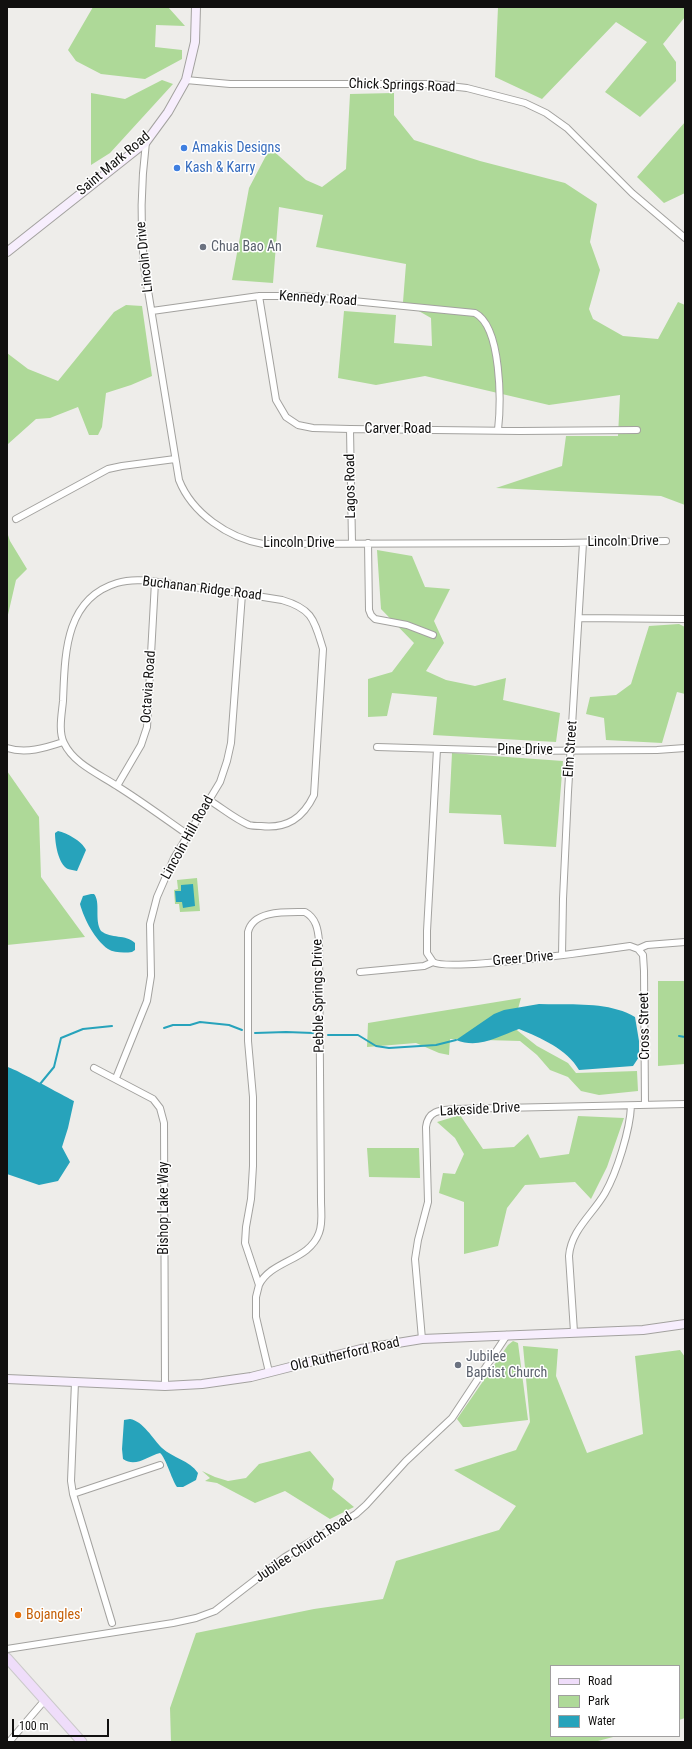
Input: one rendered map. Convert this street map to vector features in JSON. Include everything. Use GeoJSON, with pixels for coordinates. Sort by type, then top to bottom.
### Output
{"type":"FeatureCollection","features":[{"type":"Feature","properties":{"kind":"main road"},"geometry":{"type":"LineString","coordinates":[[7,1658],[82,1742]]}},
{"type":"Feature","properties":{"kind":"street","name":"Saint Mark Road"},"geometry":{"type":"LineString","coordinates":[[7,252],[146,142],[168,112],[186,80],[194,42],[196,7]]}},
{"type":"Feature","properties":{"kind":"street","name":"Chick Springs Road"},"geometry":{"type":"LineString","coordinates":[[186,80],[230,84],[432,84],[467,88],[525,103],[546,113],[567,128],[632,193],[685,238]]}},
{"type":"Feature","properties":{"kind":"street","name":"Lincoln Drive"},"geometry":{"type":"LineString","coordinates":[[146,142],[141,191],[144,266],[179,480],[183,490],[194,506],[206,517],[238,536],[263,544],[584,543],[666,541]]}},
{"type":"Feature","properties":{"kind":"street","name":"Kennedy Road"},"geometry":{"type":"LineString","coordinates":[[152,311],[259,296],[302,296],[475,313],[483,319],[492,336],[496,354],[500,402],[498,430]]}},
{"type":"Feature","properties":{"kind":"street","name":"Carver Road"},"geometry":{"type":"LineString","coordinates":[[259,296],[275,396],[283,414],[291,421],[307,427],[350,429],[637,430]]}},
{"type":"Feature","properties":{"kind":"street","name":"Lagos Road"},"geometry":{"type":"LineString","coordinates":[[350,429],[352,543]]}},
{"type":"Feature","properties":{"kind":"street"},"geometry":{"type":"LineString","coordinates":[[16,519],[94,476],[108,470],[122,466],[175,459]]}},
{"type":"Feature","properties":{"kind":"street"},"geometry":{"type":"LineString","coordinates":[[368,543],[370,615],[375,619],[407,625],[433,636]]}},
{"type":"Feature","properties":{"kind":"street","name":"Elm Street"},"geometry":{"type":"LineString","coordinates":[[562,955],[563,899],[584,543]]}},
{"type":"Feature","properties":{"kind":"street","name":"Buchanan Ridge Road"},"geometry":{"type":"LineString","coordinates":[[63,742],[61,730],[65,656],[70,629],[85,604],[98,592],[116,583],[133,580],[242,594],[298,604],[311,615],[318,630],[323,649],[314,795],[309,806],[297,818],[284,826],[266,827],[250,825],[209,800]]}},
{"type":"Feature","properties":{"kind":"street","name":"Octavia Road"},"geometry":{"type":"LineString","coordinates":[[117,786],[141,745],[147,727],[155,582]]}},
{"type":"Feature","properties":{"kind":"street","name":"Lincoln Hill Road"},"geometry":{"type":"LineString","coordinates":[[116,1078],[147,1001],[151,976],[150,924],[164,878],[187,834],[220,782],[227,761],[231,743],[242,594]]}},
{"type":"Feature","properties":{"kind":"street"},"geometry":{"type":"LineString","coordinates":[[579,618],[685,619]]}},
{"type":"Feature","properties":{"kind":"street"},"geometry":{"type":"LineString","coordinates":[[7,748],[38,750],[63,742],[83,766],[117,786],[187,834]]}},
{"type":"Feature","properties":{"kind":"street","name":"Pine Drive"},"geometry":{"type":"LineString","coordinates":[[376,747],[571,750],[657,750],[685,748]]}},
{"type":"Feature","properties":{"kind":"street"},"geometry":{"type":"LineString","coordinates":[[433,962],[427,953],[427,931],[437,749]]}},
{"type":"Feature","properties":{"kind":"street","name":"Pebble Springs Drive"},"geometry":{"type":"LineString","coordinates":[[259,1285],[246,1248],[245,1238],[251,1200],[253,1158],[253,1082],[248,1041],[248,932],[251,923],[261,916],[305,912],[314,920],[318,931],[319,941],[320,1230],[315,1242],[306,1250],[268,1273],[259,1285],[256,1297],[256,1317],[269,1372]]}},
{"type":"Feature","properties":{"kind":"street","name":"Greer Drive"},"geometry":{"type":"LineString","coordinates":[[360,972],[424,966],[433,962],[442,966],[562,955],[630,946],[638,949],[648,945],[685,942]]}},
{"type":"Feature","properties":{"kind":"street","name":"Cross Street"},"geometry":{"type":"LineString","coordinates":[[638,949],[643,955],[644,971],[645,1105]]}},
{"type":"Feature","properties":{"kind":"street","name":"Bishop Lake Way"},"geometry":{"type":"LineString","coordinates":[[94,1068],[116,1078],[153,1099],[160,1108],[164,1123],[165,1386]]}},
{"type":"Feature","properties":{"kind":"street","name":"Lakeside Drive"},"geometry":{"type":"LineString","coordinates":[[422,1339],[415,1259],[418,1240],[428,1202],[426,1127],[429,1116],[438,1111],[455,1109],[685,1104]]}},
{"type":"Feature","properties":{"kind":"street"},"geometry":{"type":"LineString","coordinates":[[574,1332],[569,1256],[571,1245],[576,1233],[600,1200],[610,1182],[630,1119],[631,1106]]}},
{"type":"Feature","properties":{"kind":"street","name":"Old Rutherford Road"},"geometry":{"type":"LineString","coordinates":[[7,1379],[165,1386],[226,1381],[361,1349],[422,1339],[643,1330],[685,1324]]}},
{"type":"Feature","properties":{"kind":"street","name":"Jubilee Church Road"},"geometry":{"type":"LineString","coordinates":[[7,1649],[173,1623],[196,1618],[215,1611],[285,1557],[346,1521],[366,1505],[406,1461],[452,1418],[507,1335]]}},
{"type":"Feature","properties":{"kind":"street"},"geometry":{"type":"LineString","coordinates":[[75,1382],[71,1481],[73,1494],[112,1623]]}},
{"type":"Feature","properties":{"kind":"street"},"geometry":{"type":"LineString","coordinates":[[73,1494],[160,1465]]}},
{"type":"Feature","properties":{"kind":"street"},"geometry":{"type":"LineString","coordinates":[[9,1742],[44,1701]]}},
{"type":"Feature","properties":{"kind":"green space"},"geometry":{"type":"Polygon","coordinates":[[[93,7],[168,7],[185,26],[156,25],[155,47],[182,50],[182,59],[145,79],[101,74],[76,61],[68,50],[93,7]]]}},
{"type":"Feature","properties":{"kind":"green space"},"geometry":{"type":"Polygon","coordinates":[[[498,7],[685,7],[685,17],[663,44],[676,62],[676,81],[640,117],[605,92],[647,42],[616,22],[542,99],[495,77],[498,7]]]}},
{"type":"Feature","properties":{"kind":"green space"},"geometry":{"type":"Polygon","coordinates":[[[162,80],[173,84],[110,153],[91,165],[91,93],[125,99],[162,80]]]}},
{"type":"Feature","properties":{"kind":"green space"},"geometry":{"type":"Polygon","coordinates":[[[394,93],[394,115],[414,140],[480,161],[565,183],[597,204],[590,242],[600,270],[589,309],[593,319],[623,336],[658,339],[678,302],[685,305],[685,505],[661,496],[496,488],[562,466],[566,436],[618,436],[620,395],[549,405],[425,376],[376,385],[338,378],[344,311],[396,315],[394,343],[432,346],[431,318],[403,302],[406,264],[316,247],[323,215],[279,207],[273,283],[232,280],[249,188],[270,148],[306,180],[322,187],[346,169],[350,94],[394,93]]]}},
{"type":"Feature","properties":{"kind":"green space"},"geometry":{"type":"Polygon","coordinates":[[[685,122],[685,193],[664,203],[637,177],[685,122]]]}},
{"type":"Feature","properties":{"kind":"green space"},"geometry":{"type":"Polygon","coordinates":[[[126,305],[142,306],[152,376],[106,393],[102,427],[98,435],[89,435],[78,407],[50,418],[36,419],[8,444],[7,456],[7,353],[28,369],[58,381],[114,312],[126,305]]]}},
{"type":"Feature","properties":{"kind":"green space"},"geometry":{"type":"Polygon","coordinates":[[[7,532],[10,541],[27,569],[16,580],[7,619],[7,532]]]}},
{"type":"Feature","properties":{"kind":"green space"},"geometry":{"type":"Polygon","coordinates":[[[377,550],[412,556],[425,587],[450,589],[434,621],[444,643],[426,671],[446,680],[475,686],[506,678],[503,700],[560,713],[556,742],[433,735],[437,697],[392,693],[387,716],[368,717],[368,679],[392,672],[414,643],[381,609],[377,550]]]}},
{"type":"Feature","properties":{"kind":"green space"},"geometry":{"type":"Polygon","coordinates":[[[679,624],[685,627],[685,694],[677,692],[662,743],[606,740],[604,718],[586,714],[590,697],[616,695],[631,684],[649,626],[679,624]]]}},
{"type":"Feature","properties":{"kind":"green space"},"geometry":{"type":"Polygon","coordinates":[[[452,753],[563,761],[556,847],[504,844],[501,815],[449,813],[452,753]]]}},
{"type":"Feature","properties":{"kind":"green space"},"geometry":{"type":"Polygon","coordinates":[[[7,771],[39,817],[41,877],[85,937],[7,945],[7,771]]]}},
{"type":"Feature","properties":{"kind":"green space"},"geometry":{"type":"Polygon","coordinates":[[[197,878],[200,911],[180,912],[179,904],[175,904],[174,890],[178,889],[177,880],[197,878]]]}},
{"type":"Feature","properties":{"kind":"green space"},"geometry":{"type":"Polygon","coordinates":[[[658,981],[685,981],[685,1064],[658,1066],[658,981]]]}},
{"type":"Feature","properties":{"kind":"green space"},"geometry":{"type":"Polygon","coordinates":[[[521,998],[513,1027],[537,1046],[568,1063],[576,1073],[637,1071],[638,1091],[599,1095],[581,1091],[568,1077],[550,1070],[537,1055],[520,1041],[450,1039],[449,1055],[439,1053],[416,1043],[367,1047],[368,1023],[521,998]]]}},
{"type":"Feature","properties":{"kind":"green space"},"geometry":{"type":"Polygon","coordinates":[[[460,1115],[483,1149],[514,1147],[528,1134],[540,1158],[569,1154],[578,1116],[624,1118],[607,1167],[591,1199],[575,1182],[525,1185],[507,1208],[498,1246],[464,1254],[464,1202],[439,1193],[443,1173],[455,1174],[464,1154],[455,1138],[437,1122],[460,1115]]]}},
{"type":"Feature","properties":{"kind":"green space"},"geometry":{"type":"Polygon","coordinates":[[[367,1148],[419,1148],[420,1178],[369,1177],[367,1148]]]}},
{"type":"Feature","properties":{"kind":"green space"},"geometry":{"type":"Polygon","coordinates":[[[513,1341],[518,1343],[528,1420],[463,1427],[457,1419],[508,1345],[513,1341]]]}},
{"type":"Feature","properties":{"kind":"green space"},"geometry":{"type":"Polygon","coordinates":[[[523,1346],[558,1349],[556,1376],[587,1453],[643,1434],[635,1356],[680,1350],[685,1357],[685,1718],[680,1720],[680,1665],[550,1665],[550,1737],[613,1737],[594,1742],[171,1742],[170,1708],[196,1633],[314,1609],[383,1599],[396,1561],[499,1530],[516,1506],[454,1470],[516,1450],[530,1422],[523,1346]]]}},
{"type":"Feature","properties":{"kind":"green space"},"geometry":{"type":"Polygon","coordinates":[[[310,1451],[334,1479],[332,1489],[354,1507],[330,1519],[285,1491],[255,1503],[217,1483],[205,1481],[210,1478],[202,1471],[228,1481],[246,1478],[259,1464],[310,1451]]]}},
{"type":"Feature","properties":{"kind":"water"},"geometry":{"type":"Polygon","coordinates":[[[58,831],[74,838],[86,850],[77,871],[68,869],[59,858],[55,837],[55,833],[58,831]]]}},
{"type":"Feature","properties":{"kind":"water"},"geometry":{"type":"Polygon","coordinates":[[[193,884],[195,906],[183,908],[182,902],[176,902],[175,891],[181,891],[181,885],[193,884]]]}},
{"type":"Feature","properties":{"kind":"water"},"geometry":{"type":"Polygon","coordinates":[[[94,894],[96,897],[98,922],[101,931],[109,935],[131,940],[135,943],[135,950],[126,953],[113,951],[103,945],[94,935],[84,916],[80,904],[83,896],[94,894]]]}},
{"type":"Feature","properties":{"kind":"water"},"geometry":{"type":"Polygon","coordinates":[[[539,1004],[601,1006],[613,1008],[635,1017],[639,1041],[639,1057],[633,1066],[579,1070],[561,1050],[536,1036],[519,1029],[480,1043],[456,1040],[494,1014],[504,1010],[539,1004]]]}},
{"type":"Feature","properties":{"kind":"water"},"geometry":{"type":"Polygon","coordinates":[[[7,1067],[28,1076],[74,1101],[62,1147],[70,1162],[58,1181],[39,1185],[7,1174],[7,1067]]]}},
{"type":"Feature","properties":{"kind":"water"},"geometry":{"type":"Polygon","coordinates":[[[130,1419],[139,1423],[162,1448],[190,1465],[198,1473],[196,1480],[183,1487],[177,1487],[160,1453],[137,1462],[123,1459],[122,1449],[124,1420],[130,1419]]]}},
{"type":"Feature","properties":{"kind":"waterway"},"geometry":{"type":"LineString","coordinates":[[164,1028],[173,1025],[190,1025],[200,1022],[229,1025],[242,1030]]}},
{"type":"Feature","properties":{"kind":"waterway"},"geometry":{"type":"LineString","coordinates":[[40,1084],[54,1067],[61,1038],[83,1029],[112,1026]]}},
{"type":"Feature","properties":{"kind":"waterway"},"geometry":{"type":"LineString","coordinates":[[255,1033],[313,1033]]}},
{"type":"Feature","properties":{"kind":"waterway"},"geometry":{"type":"LineString","coordinates":[[328,1035],[358,1035],[376,1046],[389,1048],[436,1045],[456,1040]]}},
{"type":"Feature","properties":{"kind":"waterway"},"geometry":{"type":"LineString","coordinates":[[679,1036],[685,1037]]}},
{"type":"Feature","properties":{"kind":"place","name":"Amakis Designs"},"geometry":{"type":"Point","coordinates":[184,148]}},
{"type":"Feature","properties":{"kind":"place","name":"Kash & Karry"},"geometry":{"type":"Point","coordinates":[177,168]}},
{"type":"Feature","properties":{"kind":"place","name":"Chua Bao An"},"geometry":{"type":"Point","coordinates":[203,247]}},
{"type":"Feature","properties":{"kind":"place","name":"Jubilee Baptist Church"},"geometry":{"type":"Point","coordinates":[458,1365]}},
{"type":"Feature","properties":{"kind":"place","name":"Bojangles'"},"geometry":{"type":"Point","coordinates":[18,1615]}}]}
